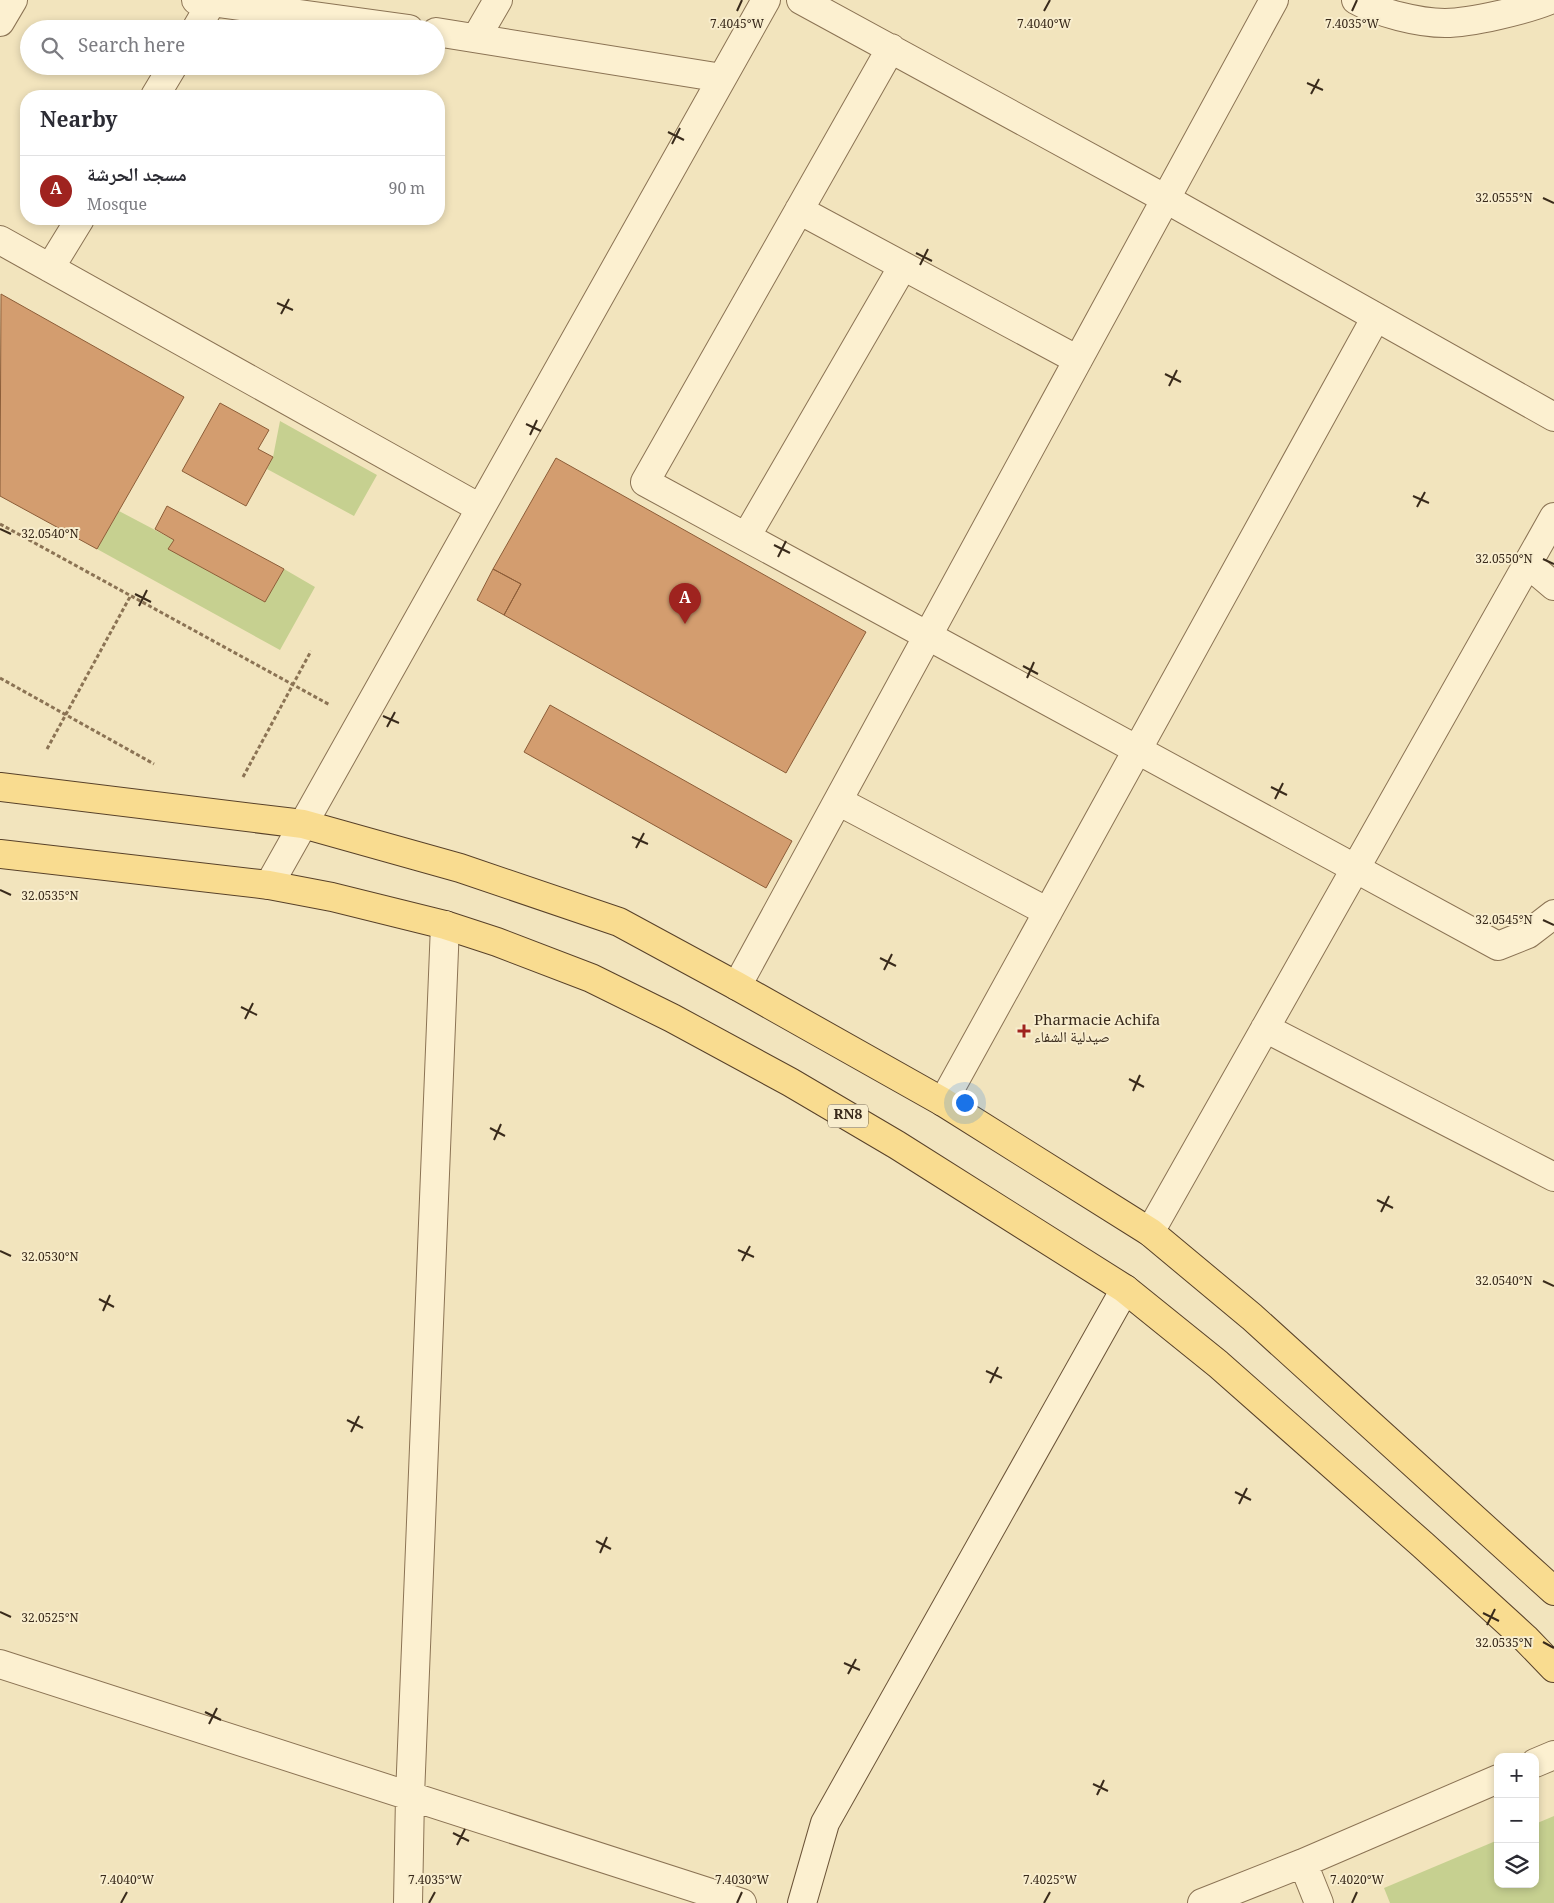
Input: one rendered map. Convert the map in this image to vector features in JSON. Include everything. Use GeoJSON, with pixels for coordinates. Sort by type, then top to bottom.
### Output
{"type":"FeatureCollection","features":[{"type":"Feature","properties":{"kind":"main road"},"geometry":{"type":"LineString","coordinates":[[0,787],[303,824],[460,868],[620,922],[943,1102],[1150,1232],[1252,1317],[1554,1591]]}},
{"type":"Feature","properties":{"kind":"main road","name":"RN8"},"geometry":{"type":"LineString","coordinates":[[0,854],[269,885],[332,897],[445,925],[497,942],[591,978],[672,1018],[790,1082],[897,1145],[1125,1289],[1218,1364],[1386,1512],[1510,1625],[1554,1668]]}},
{"type":"Feature","properties":{"kind":"street"},"geometry":{"type":"LineString","coordinates":[[0,22],[14,0]]}},
{"type":"Feature","properties":{"kind":"street"},"geometry":{"type":"LineString","coordinates":[[476,38],[498,0]]}},
{"type":"Feature","properties":{"kind":"street"},"geometry":{"type":"LineString","coordinates":[[269,885],[766,0]]}},
{"type":"Feature","properties":{"kind":"street"},"geometry":{"type":"LineString","coordinates":[[801,0],[1166,199],[1554,417]]}},
{"type":"Feature","properties":{"kind":"street"},"geometry":{"type":"LineString","coordinates":[[737,986],[1274,0]]}},
{"type":"Feature","properties":{"kind":"street"},"geometry":{"type":"LineString","coordinates":[[1356,0],[1399,16],[1445,23],[1484,17],[1550,0]]}},
{"type":"Feature","properties":{"kind":"street"},"geometry":{"type":"LineString","coordinates":[[200,20],[207,1],[344,20]]}},
{"type":"Feature","properties":{"kind":"street"},"geometry":{"type":"LineString","coordinates":[[445,33],[722,78]]}},
{"type":"Feature","properties":{"kind":"street"},"geometry":{"type":"LineString","coordinates":[[891,48],[645,482],[1498,946],[1528,934],[1554,914]]}},
{"type":"Feature","properties":{"kind":"street"},"geometry":{"type":"LineString","coordinates":[[159,90],[168,75]]}},
{"type":"Feature","properties":{"kind":"street"},"geometry":{"type":"LineString","coordinates":[[799,210],[1078,360]]}},
{"type":"Feature","properties":{"kind":"street"},"geometry":{"type":"LineString","coordinates":[[50,268],[76,225]]}},
{"type":"Feature","properties":{"kind":"street"},"geometry":{"type":"LineString","coordinates":[[0,240],[480,508]]}},
{"type":"Feature","properties":{"kind":"street"},"geometry":{"type":"LineString","coordinates":[[746,537],[904,266]]}},
{"type":"Feature","properties":{"kind":"street"},"geometry":{"type":"LineString","coordinates":[[943,1102],[1376,317]]}},
{"type":"Feature","properties":{"kind":"street"},"geometry":{"type":"LineString","coordinates":[[1150,1232],[1554,517]]}},
{"type":"Feature","properties":{"kind":"street"},"geometry":{"type":"LineString","coordinates":[[1528,564],[1554,586]]}},
{"type":"Feature","properties":{"kind":"street"},"geometry":{"type":"LineString","coordinates":[[838,801],[1048,912]]}},
{"type":"Feature","properties":{"kind":"street"},"geometry":{"type":"LineString","coordinates":[[408,1903],[410,1796],[445,925]]}},
{"type":"Feature","properties":{"kind":"street"},"geometry":{"type":"LineString","coordinates":[[1265,1028],[1554,1177]]}},
{"type":"Feature","properties":{"kind":"street"},"geometry":{"type":"LineString","coordinates":[[802,1903],[825,1823],[1125,1289]]}},
{"type":"Feature","properties":{"kind":"street"},"geometry":{"type":"LineString","coordinates":[[0,1664],[742,1903]]}},
{"type":"Feature","properties":{"kind":"street"},"geometry":{"type":"LineString","coordinates":[[1539,1761],[1554,1755]]}},
{"type":"Feature","properties":{"kind":"street"},"geometry":{"type":"LineString","coordinates":[[1202,1903],[1303,1864],[1494,1781]]}},
{"type":"Feature","properties":{"kind":"street"},"geometry":{"type":"LineString","coordinates":[[1303,1864],[1320,1903]]}},
{"type":"Feature","properties":{"kind":"path"},"geometry":{"type":"LineString","coordinates":[[0,524],[360,722]]}},
{"type":"Feature","properties":{"kind":"path"},"geometry":{"type":"LineString","coordinates":[[47,749],[131,595]]}},
{"type":"Feature","properties":{"kind":"path"},"geometry":{"type":"LineString","coordinates":[[243,777],[311,651]]}},
{"type":"Feature","properties":{"kind":"path"},"geometry":{"type":"LineString","coordinates":[[0,678],[154,764]]}},
{"type":"Feature","properties":{"kind":"green space"},"geometry":{"type":"Polygon","coordinates":[[[280,421],[377,475],[354,516],[267,469],[273,457],[280,421]]]}},
{"type":"Feature","properties":{"kind":"green space"},"geometry":{"type":"Polygon","coordinates":[[[119,511],[174,540],[169,549],[265,602],[284,569],[315,587],[280,650],[97,549],[119,511]]]}},
{"type":"Feature","properties":{"kind":"green space"},"geometry":{"type":"Polygon","coordinates":[[[1554,1816],[1554,1903],[1390,1903],[1384,1888],[1494,1842],[1494,1888],[1539,1888],[1539,1822],[1554,1816]]]}},
{"type":"Feature","properties":{"kind":"building"},"geometry":{"type":"Polygon","coordinates":[[[1,294],[184,397],[97,549],[0,496],[1,294]]]}},
{"type":"Feature","properties":{"kind":"building"},"geometry":{"type":"Polygon","coordinates":[[[220,403],[269,430],[258,449],[273,457],[246,506],[182,471],[220,403]]]}},
{"type":"Feature","properties":{"kind":"building"},"geometry":{"type":"Polygon","coordinates":[[[556,458],[866,632],[786,773],[504,615],[521,584],[493,569],[556,458]]]}},
{"type":"Feature","properties":{"kind":"building"},"geometry":{"type":"Polygon","coordinates":[[[167,506],[284,569],[265,602],[168,549],[174,540],[155,529],[167,506]]]}},
{"type":"Feature","properties":{"kind":"building"},"geometry":{"type":"Polygon","coordinates":[[[493,569],[521,584],[504,615],[477,600],[493,569]]]}},
{"type":"Feature","properties":{"kind":"building"},"geometry":{"type":"Polygon","coordinates":[[[550,705],[792,841],[766,888],[524,752],[550,705]]]}},
{"type":"Feature","properties":{"kind":"place","name":"مسجد الحرشة"},"geometry":{"type":"Point","coordinates":[685,624]}},
{"type":"Feature","properties":{"kind":"place","name":"Pharmacie Achifa صيدلية الشفاء"},"geometry":{"type":"Point","coordinates":[1024,1031]}}]}
